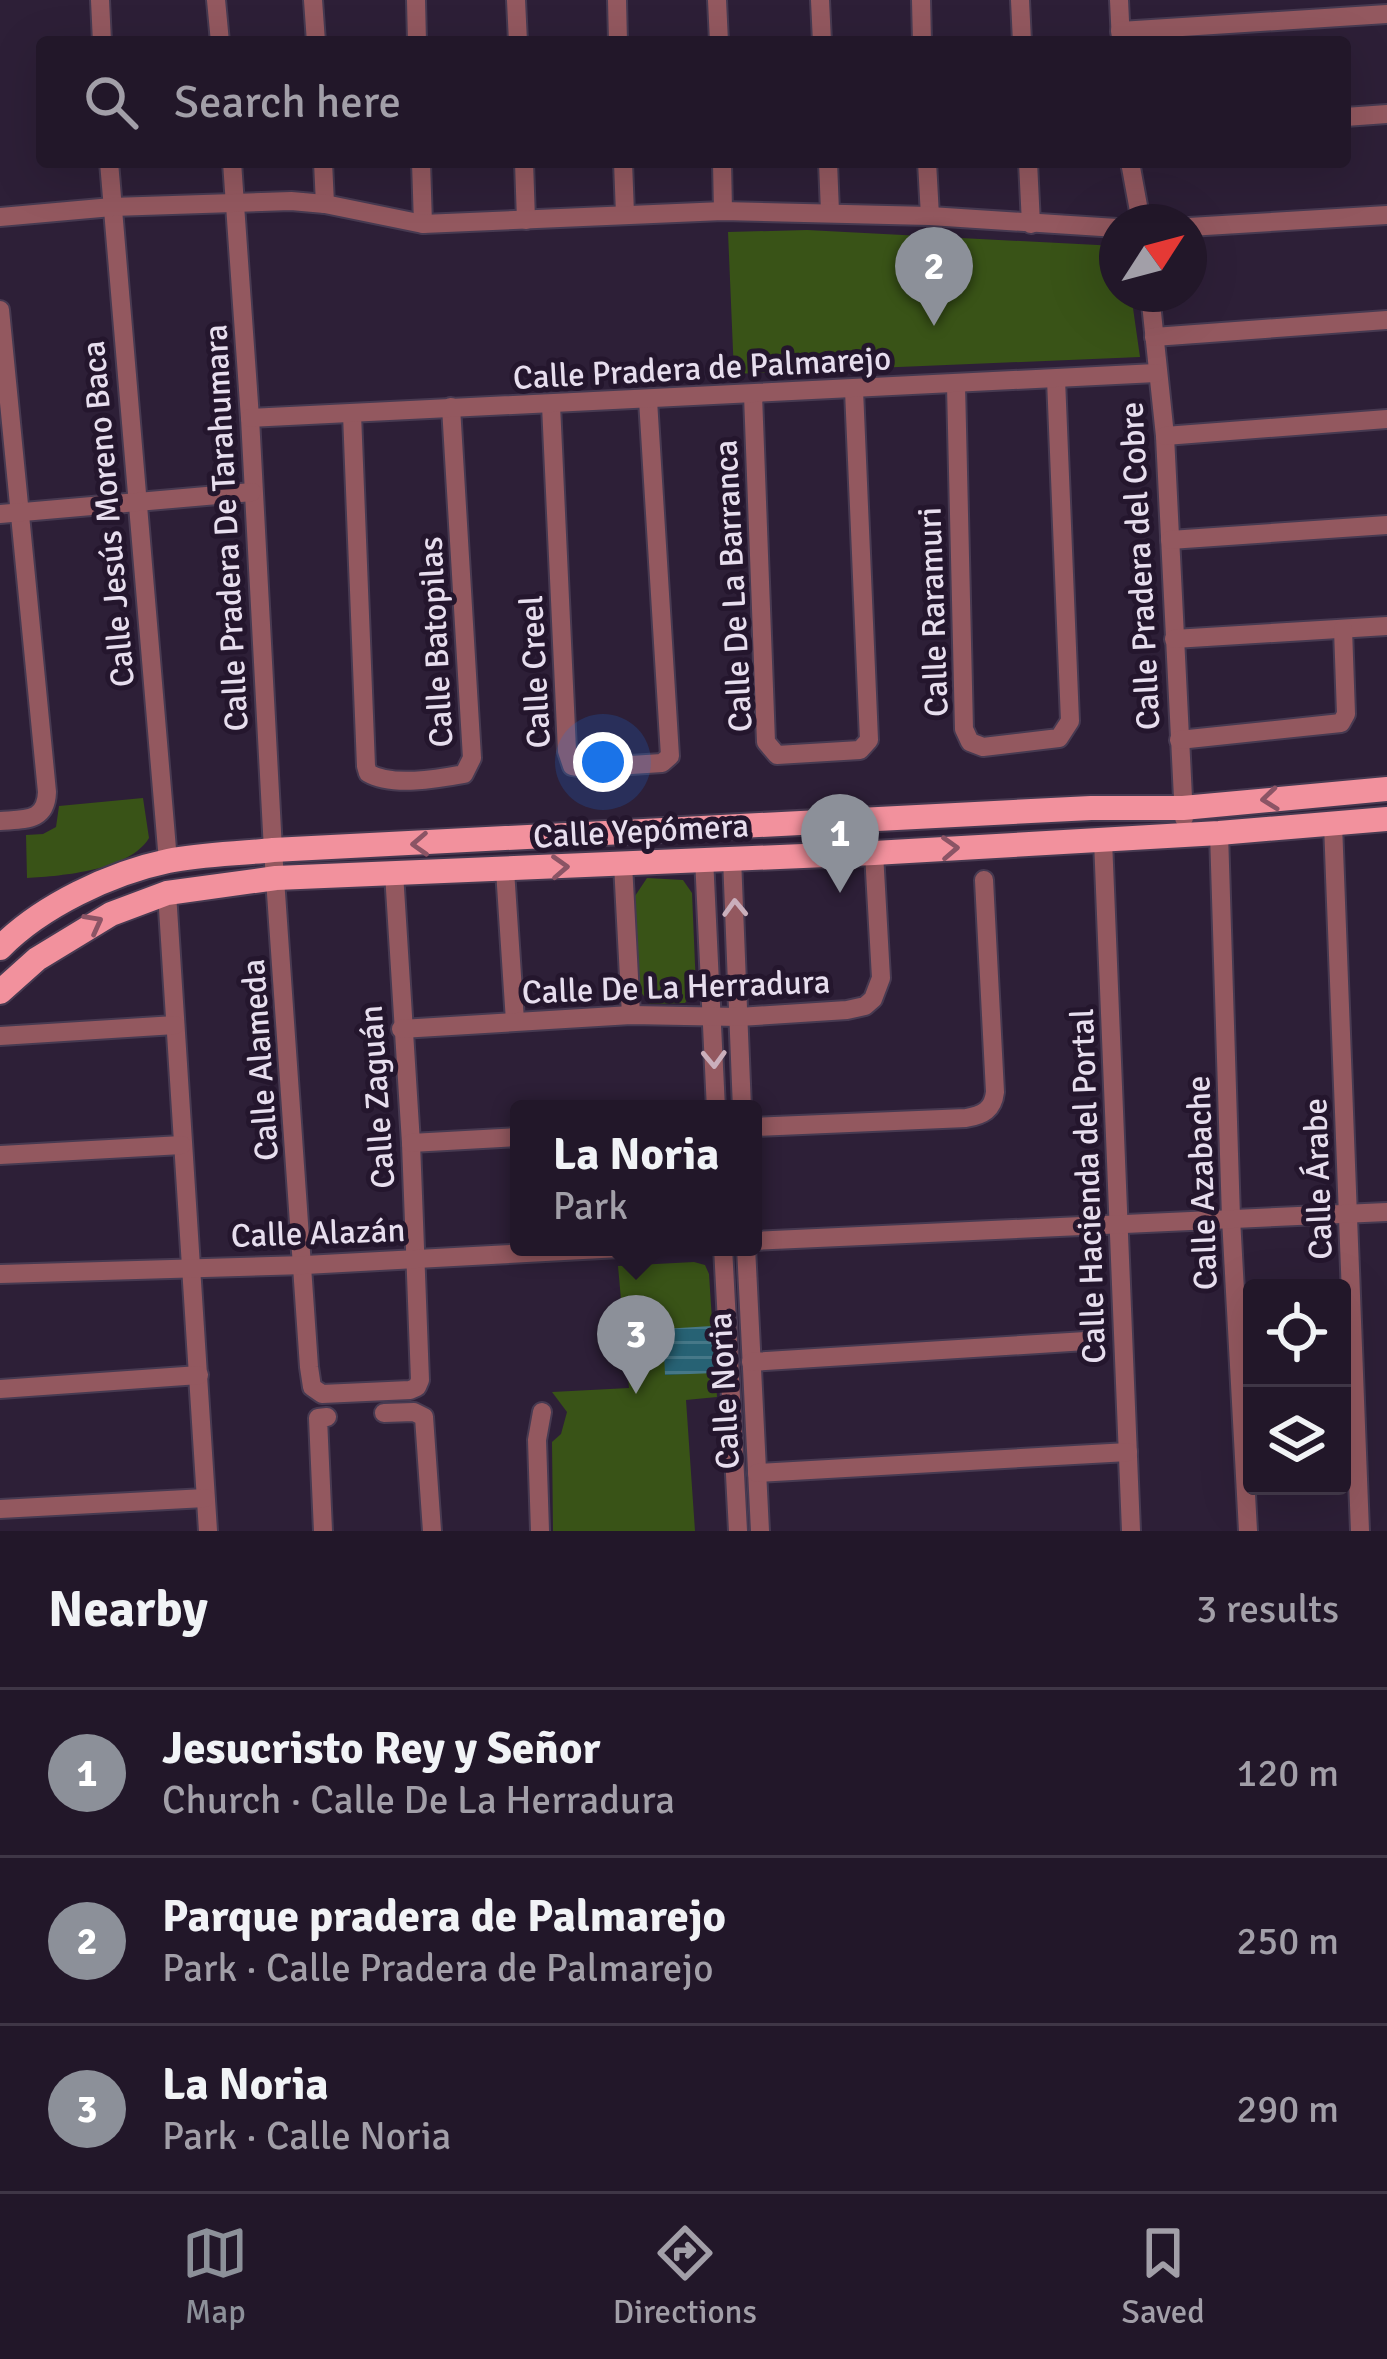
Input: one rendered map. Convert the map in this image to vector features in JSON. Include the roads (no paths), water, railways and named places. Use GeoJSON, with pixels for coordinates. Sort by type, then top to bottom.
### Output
{"type":"FeatureCollection","features":[{"type":"Feature","properties":{"kind":"main road","name":"Calle Yepómera"},"geometry":{"type":"LineString","coordinates":[[2,944],[103,882],[168,861],[272,850],[1091,808],[1183,808],[1387,789]]}},
{"type":"Feature","properties":{"kind":"main road","name":"Calle Yepómera"},"geometry":{"type":"LineString","coordinates":[[0,992],[74,933],[111,914],[167,893],[276,878],[874,853],[1387,819]]}},
{"type":"Feature","properties":{"kind":"street"},"geometry":{"type":"LineString","coordinates":[[100,0],[102,36]]}},
{"type":"Feature","properties":{"kind":"street"},"geometry":{"type":"LineString","coordinates":[[216,0],[219,36]]}},
{"type":"Feature","properties":{"kind":"street"},"geometry":{"type":"LineString","coordinates":[[313,0],[316,36]]}},
{"type":"Feature","properties":{"kind":"street"},"geometry":{"type":"LineString","coordinates":[[416,0],[417,36]]}},
{"type":"Feature","properties":{"kind":"street"},"geometry":{"type":"LineString","coordinates":[[516,0],[518,36]]}},
{"type":"Feature","properties":{"kind":"street"},"geometry":{"type":"LineString","coordinates":[[616,0],[618,36]]}},
{"type":"Feature","properties":{"kind":"street"},"geometry":{"type":"LineString","coordinates":[[717,0],[718,36]]}},
{"type":"Feature","properties":{"kind":"street"},"geometry":{"type":"LineString","coordinates":[[820,0],[822,36]]}},
{"type":"Feature","properties":{"kind":"street"},"geometry":{"type":"LineString","coordinates":[[920,0],[922,36]]}},
{"type":"Feature","properties":{"kind":"street"},"geometry":{"type":"LineString","coordinates":[[1020,0],[1022,36]]}},
{"type":"Feature","properties":{"kind":"street"},"geometry":{"type":"LineString","coordinates":[[1119,0],[1120,36]]}},
{"type":"Feature","properties":{"kind":"street"},"geometry":{"type":"LineString","coordinates":[[1132,36],[1387,14]]}},
{"type":"Feature","properties":{"kind":"street"},"geometry":{"type":"LineString","coordinates":[[1351,117],[1387,114]]}},
{"type":"Feature","properties":{"kind":"street","name":"Calle Jesús Moreno Baca"},"geometry":{"type":"LineString","coordinates":[[109,168],[168,861]]}},
{"type":"Feature","properties":{"kind":"street","name":"Calle Pradera De Tarahumara"},"geometry":{"type":"LineString","coordinates":[[233,168],[272,850]]}},
{"type":"Feature","properties":{"kind":"street"},"geometry":{"type":"LineString","coordinates":[[322,168],[325,204]]}},
{"type":"Feature","properties":{"kind":"street"},"geometry":{"type":"LineString","coordinates":[[421,168],[423,224]]}},
{"type":"Feature","properties":{"kind":"street"},"geometry":{"type":"LineString","coordinates":[[524,168],[526,220]]}},
{"type":"Feature","properties":{"kind":"street"},"geometry":{"type":"LineString","coordinates":[[623,168],[625,214]]}},
{"type":"Feature","properties":{"kind":"street"},"geometry":{"type":"LineString","coordinates":[[722,168],[723,211]]}},
{"type":"Feature","properties":{"kind":"street"},"geometry":{"type":"LineString","coordinates":[[828,168],[830,212]]}},
{"type":"Feature","properties":{"kind":"street"},"geometry":{"type":"LineString","coordinates":[[928,168],[930,217]]}},
{"type":"Feature","properties":{"kind":"street"},"geometry":{"type":"LineString","coordinates":[[1028,168],[1031,224]]}},
{"type":"Feature","properties":{"kind":"street"},"geometry":{"type":"LineString","coordinates":[[1131,168],[1138,204]]}},
{"type":"Feature","properties":{"kind":"street"},"geometry":{"type":"LineString","coordinates":[[0,217],[236,203],[325,204],[423,224],[723,211],[1099,227]]}},
{"type":"Feature","properties":{"kind":"street"},"geometry":{"type":"LineString","coordinates":[[1207,226],[1387,215]]}},
{"type":"Feature","properties":{"kind":"street"},"geometry":{"type":"LineString","coordinates":[[0,310],[47,792],[43,812],[36,817],[0,821]]}},
{"type":"Feature","properties":{"kind":"street","name":"Calle Pradera del Cobre"},"geometry":{"type":"LineString","coordinates":[[1152,312],[1165,436],[1186,835]]}},
{"type":"Feature","properties":{"kind":"street"},"geometry":{"type":"LineString","coordinates":[[1154,337],[1387,320]]}},
{"type":"Feature","properties":{"kind":"street","name":"Calle Pradera de Palmarejo"},"geometry":{"type":"LineString","coordinates":[[250,418],[1156,374]]}},
{"type":"Feature","properties":{"kind":"street","name":"Calle Raramuri"},"geometry":{"type":"LineString","coordinates":[[956,385],[964,729],[970,742],[983,747],[1059,738],[1070,721],[1056,379]]}},
{"type":"Feature","properties":{"kind":"street","name":"Calle De La Barranca"},"geometry":{"type":"LineString","coordinates":[[753,395],[766,742],[777,755],[818,755],[860,750],[869,734],[854,390]]}},
{"type":"Feature","properties":{"kind":"street","name":"Calle Creel"},"geometry":{"type":"LineString","coordinates":[[551,405],[568,758],[576,767],[608,767],[662,763],[670,756],[648,400]]}},
{"type":"Feature","properties":{"kind":"street","name":"Calle Batopilas"},"geometry":{"type":"LineString","coordinates":[[352,414],[366,766],[379,779],[424,778],[464,774],[472,750],[451,407]]}},
{"type":"Feature","properties":{"kind":"street"},"geometry":{"type":"LineString","coordinates":[[1165,436],[1387,419]]}},
{"type":"Feature","properties":{"kind":"street"},"geometry":{"type":"LineString","coordinates":[[0,514],[252,492]]}},
{"type":"Feature","properties":{"kind":"street"},"geometry":{"type":"LineString","coordinates":[[1170,540],[1387,525]]}},
{"type":"Feature","properties":{"kind":"street"},"geometry":{"type":"LineString","coordinates":[[1174,639],[1387,626]]}},
{"type":"Feature","properties":{"kind":"street"},"geometry":{"type":"LineString","coordinates":[[1180,740],[1341,723],[1346,714],[1343,629]]}},
{"type":"Feature","properties":{"kind":"street","name":"Calle Árabe"},"geometry":{"type":"LineString","coordinates":[[1333,824],[1360,1531]]}},
{"type":"Feature","properties":{"kind":"street","name":"Calle Azabache"},"geometry":{"type":"LineString","coordinates":[[1219,833],[1231,1218],[1248,1531]]}},
{"type":"Feature","properties":{"kind":"street","name":"Calle Hacienda del Portal"},"geometry":{"type":"LineString","coordinates":[[1103,839],[1131,1531]]}},
{"type":"Feature","properties":{"kind":"street","name":"Calle Alameda"},"geometry":{"type":"LineString","coordinates":[[272,850],[309,1367],[315,1391],[417,1387]]}},
{"type":"Feature","properties":{"kind":"street","name":"Calle De La Herradura"},"geometry":{"type":"LineString","coordinates":[[401,1028],[631,1015],[739,1017],[865,1006],[881,978],[874,853]]}},
{"type":"Feature","properties":{"kind":"street"},"geometry":{"type":"LineString","coordinates":[[732,858],[742,1100]]}},
{"type":"Feature","properties":{"kind":"street"},"geometry":{"type":"LineString","coordinates":[[704,859],[716,1100]]}},
{"type":"Feature","properties":{"kind":"street"},"geometry":{"type":"LineString","coordinates":[[623,864],[631,1015]]}},
{"type":"Feature","properties":{"kind":"street"},"geometry":{"type":"LineString","coordinates":[[505,870],[515,1021]]}},
{"type":"Feature","properties":{"kind":"street","name":"Calle Zaguán"},"geometry":{"type":"LineString","coordinates":[[394,873],[411,1143],[421,1374],[417,1387]]}},
{"type":"Feature","properties":{"kind":"street"},"geometry":{"type":"LineString","coordinates":[[762,1127],[965,1118],[980,1116],[990,1108],[995,1092],[984,880]]}},
{"type":"Feature","properties":{"kind":"street"},"geometry":{"type":"LineString","coordinates":[[167,893],[208,1531]]}},
{"type":"Feature","properties":{"kind":"street"},"geometry":{"type":"LineString","coordinates":[[0,1036],[176,1025]]}},
{"type":"Feature","properties":{"kind":"street"},"geometry":{"type":"LineString","coordinates":[[411,1143],[510,1138]]}},
{"type":"Feature","properties":{"kind":"street"},"geometry":{"type":"LineString","coordinates":[[0,1155],[182,1145]]}},
{"type":"Feature","properties":{"kind":"street"},"geometry":{"type":"LineString","coordinates":[[762,1241],[1387,1212]]}},
{"type":"Feature","properties":{"kind":"street","name":"Calle Alazán"},"geometry":{"type":"LineString","coordinates":[[0,1274],[510,1253]]}},
{"type":"Feature","properties":{"kind":"street","name":"Calle Noria"},"geometry":{"type":"LineString","coordinates":[[723,1256],[737,1531]]}},
{"type":"Feature","properties":{"kind":"street","name":"Calle Noria"},"geometry":{"type":"LineString","coordinates":[[746,1256],[760,1531]]}},
{"type":"Feature","properties":{"kind":"street"},"geometry":{"type":"LineString","coordinates":[[751,1362],[1086,1341]]}},
{"type":"Feature","properties":{"kind":"street"},"geometry":{"type":"LineString","coordinates":[[0,1389],[199,1376]]}},
{"type":"Feature","properties":{"kind":"street"},"geometry":{"type":"LineString","coordinates":[[384,1413],[414,1412],[424,1417],[432,1531]]}},
{"type":"Feature","properties":{"kind":"street"},"geometry":{"type":"LineString","coordinates":[[540,1531],[537,1440],[542,1412]]}},
{"type":"Feature","properties":{"kind":"street"},"geometry":{"type":"LineString","coordinates":[[323,1417],[323,1531]]}},
{"type":"Feature","properties":{"kind":"street"},"geometry":{"type":"LineString","coordinates":[[757,1473],[1127,1452]]}},
{"type":"Feature","properties":{"kind":"street"},"geometry":{"type":"LineString","coordinates":[[0,1509],[206,1498]]}},
{"type":"Feature","properties":{"kind":"water"},"geometry":{"type":"Polygon","coordinates":[[[712,1326],[715,1373],[665,1375],[663,1329],[712,1326]]]}},
{"type":"Feature","properties":{"kind":"place","name":"Parque pradera de Palmarejo"},"geometry":{"type":"Point","coordinates":[934,326]}},
{"type":"Feature","properties":{"kind":"place","name":"Jesucristo Rey y Señor"},"geometry":{"type":"Point","coordinates":[840,893]}},
{"type":"Feature","properties":{"kind":"place","name":"La Noria"},"geometry":{"type":"Point","coordinates":[636,1394]}}]}
